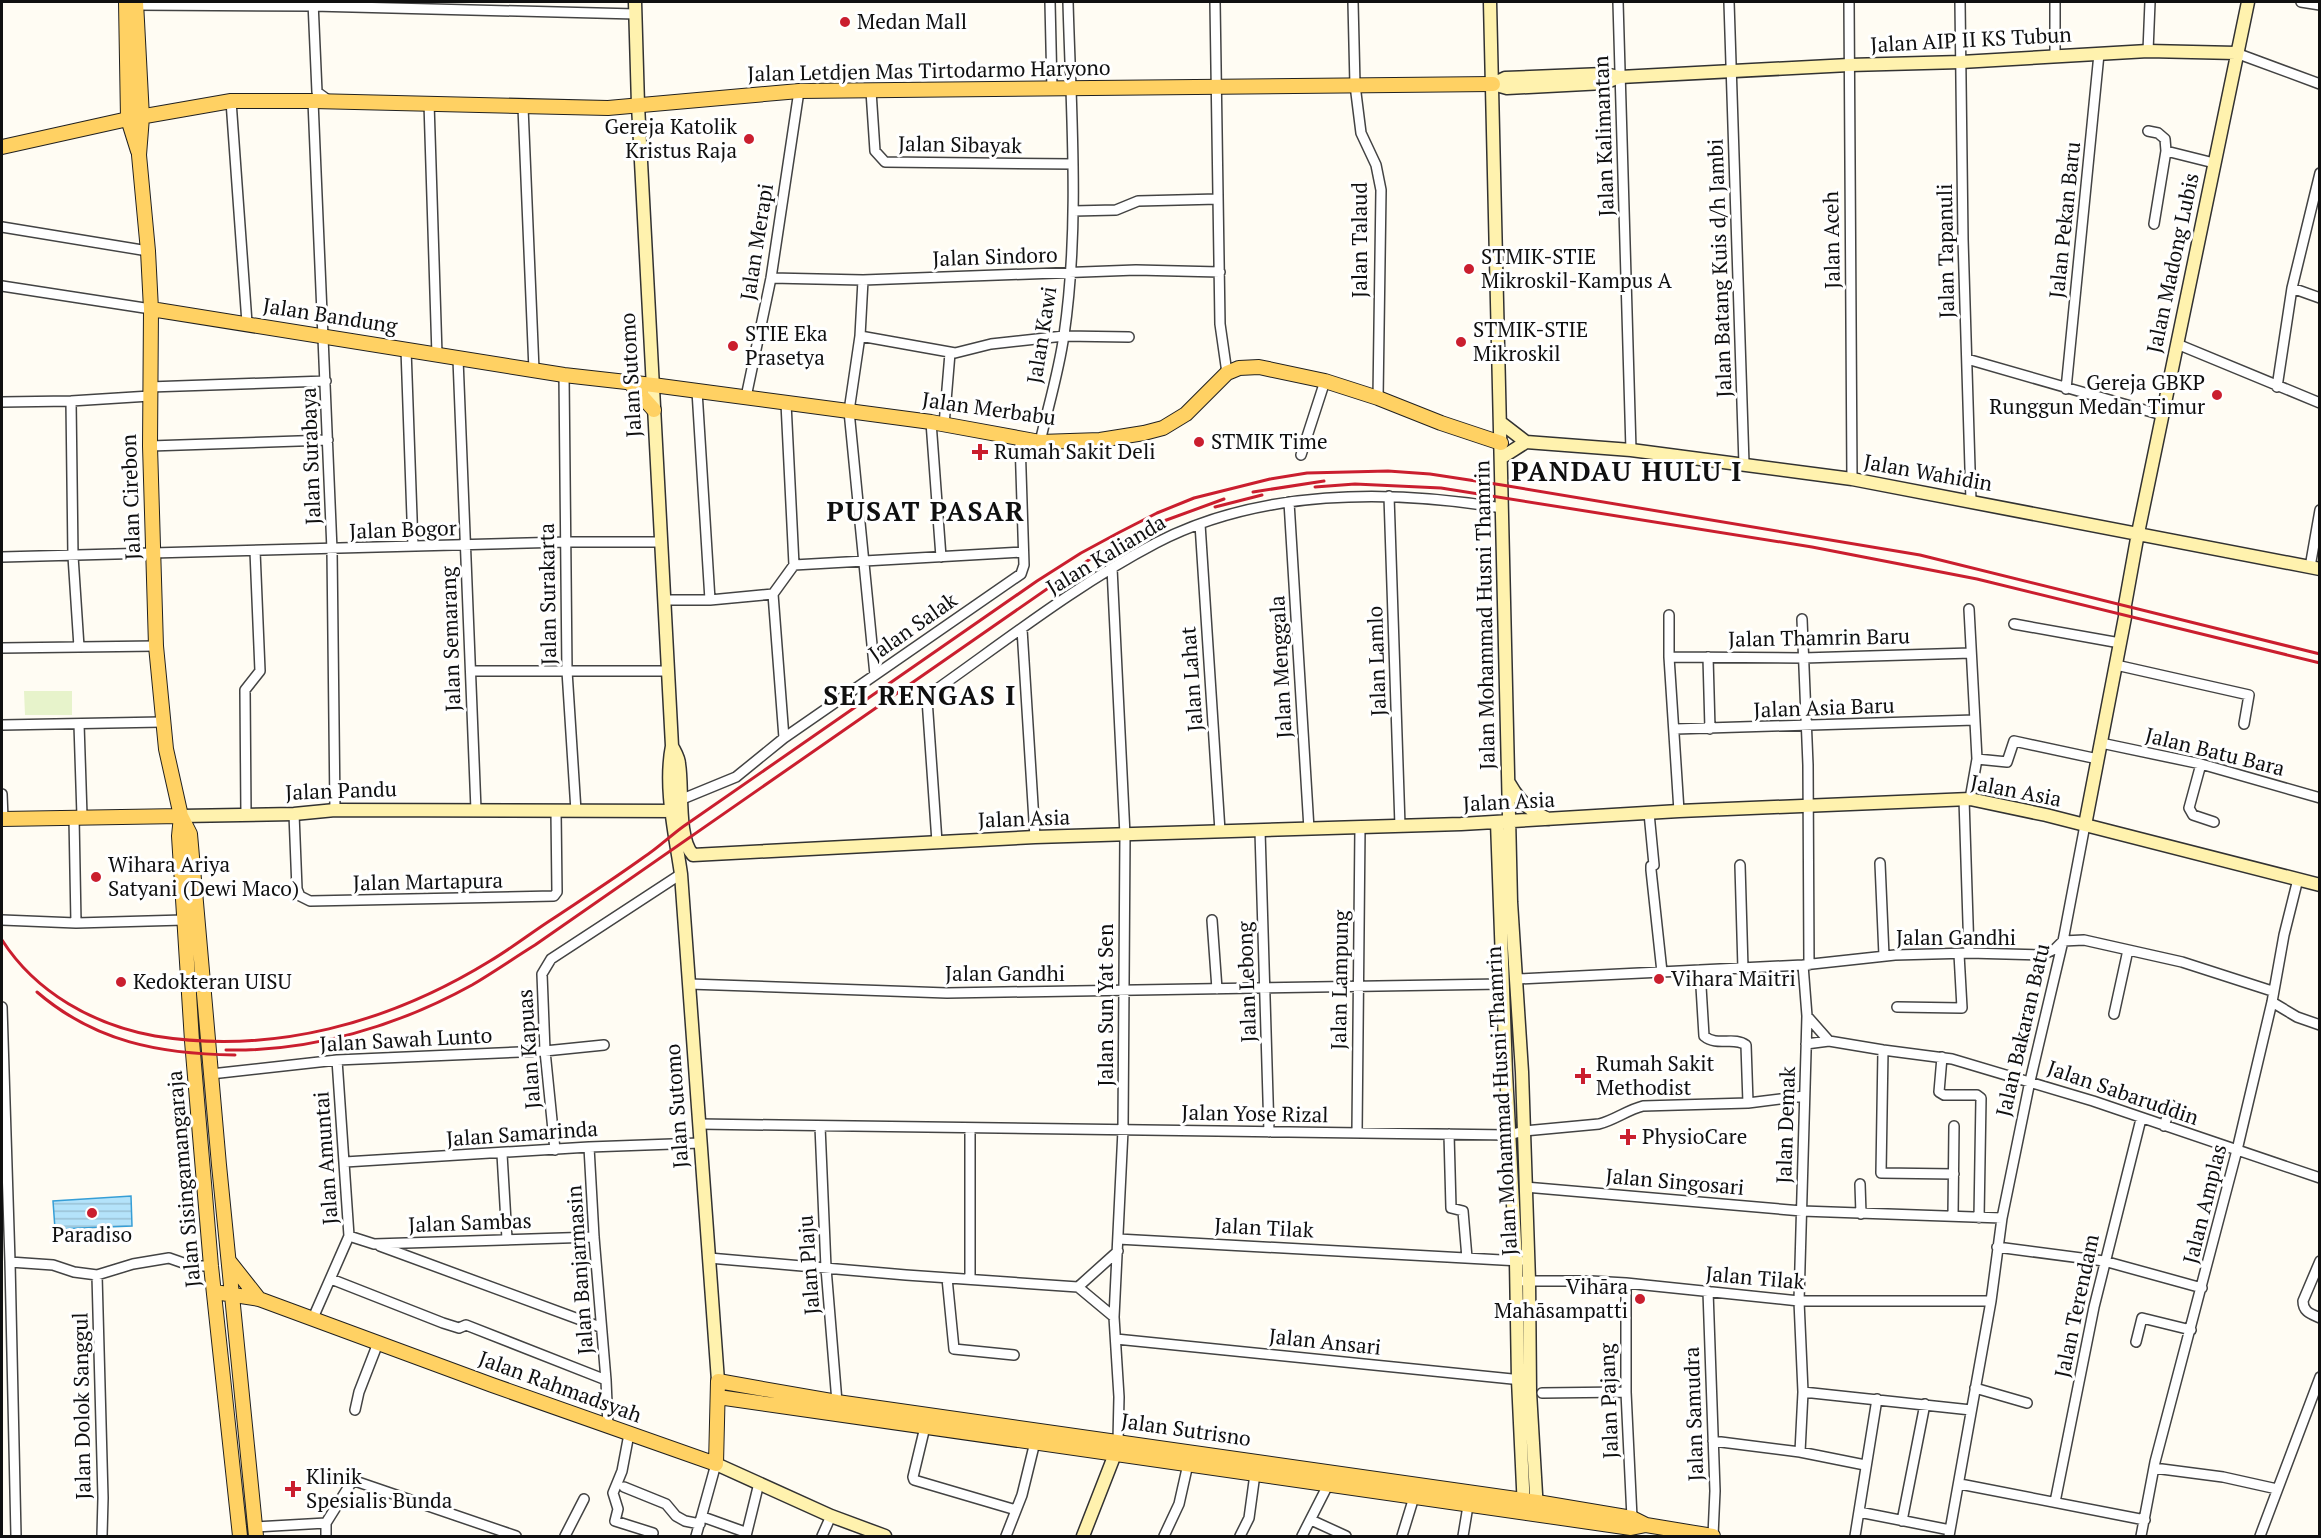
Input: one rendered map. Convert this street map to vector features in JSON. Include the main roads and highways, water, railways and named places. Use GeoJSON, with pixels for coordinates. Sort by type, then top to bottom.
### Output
{"type":"FeatureCollection","features":[{"type":"Feature","properties":{"kind":"main road","name":"Jalan Mohammad Husni Thamrin"},"geometry":{"type":"LineString","coordinates":[[1490,2],[1508,781],[1503,822],[1502,984],[1509,1135],[1522,1262],[1529,1281],[1524,1380]]}},
{"type":"Feature","properties":{"kind":"main road","name":"Jalan Madong Lubis"},"geometry":{"type":"LineString","coordinates":[[2138,533],[2248,2]]}},
{"type":"Feature","properties":{"kind":"main road","name":"Jalan Cirebon"},"geometry":{"type":"LineString","coordinates":[[132,3],[135,118],[140,155],[151,309],[150,446],[156,646],[162,722],[181,816],[190,834]]}},
{"type":"Feature","properties":{"kind":"main road","name":"Jalan Sutomo"},"geometry":{"type":"LineString","coordinates":[[636,8],[638,105],[672,746],[680,764],[678,807],[681,874],[718,1381],[716,1464]]}},
{"type":"Feature","properties":{"kind":"main road","name":"Jalan AIP II KS Tubun"},"geometry":{"type":"LineString","coordinates":[[1493,84],[1507,88],[1604,83],[1620,77],[2148,51],[2236,53]]}},
{"type":"Feature","properties":{"kind":"main road","name":"Jalan Letdjen Mas Tirtodarmo Haryono"},"geometry":{"type":"LineString","coordinates":[[135,118],[231,101],[330,101],[608,108],[799,91],[1493,84]]}},
{"type":"Feature","properties":{"kind":"main road"},"geometry":{"type":"LineString","coordinates":[[2,147],[135,118]]}},
{"type":"Feature","properties":{"kind":"main road","name":"Jalan Bandung"},"geometry":{"type":"LineString","coordinates":[[151,309],[564,375],[653,385]]}},
{"type":"Feature","properties":{"kind":"main road","name":"Jalan Merbabu"},"geometry":{"type":"LineString","coordinates":[[653,385],[938,423],[1040,442],[1100,440],[1162,428],[1186,414],[1227,373],[1239,368],[1259,367],[1325,381],[1501,443]]}},
{"type":"Feature","properties":{"kind":"main road"},"geometry":{"type":"LineString","coordinates":[[630,383],[654,410]]}},
{"type":"Feature","properties":{"kind":"main road"},"geometry":{"type":"LineString","coordinates":[[1500,422],[1526,442],[1501,458]]}},
{"type":"Feature","properties":{"kind":"main road","name":"Jalan Wahidin"},"geometry":{"type":"LineString","coordinates":[[1526,442],[1631,450],[1852,479],[2315,568]]}},
{"type":"Feature","properties":{"kind":"main road","name":"Jalan Bakaran Batu"},"geometry":{"type":"LineString","coordinates":[[2085,825],[2120,643],[2138,533]]}},
{"type":"Feature","properties":{"kind":"main road"},"geometry":{"type":"LineString","coordinates":[[1508,781],[1522,803],[1550,819]]}},
{"type":"Feature","properties":{"kind":"main road","name":"Jalan Asia"},"geometry":{"type":"LineString","coordinates":[[691,854],[1035,837],[1503,822],[1679,811],[1967,799],[2085,825],[2319,885]]}},
{"type":"Feature","properties":{"kind":"main road","name":"Jalan Sutomo"},"geometry":{"type":"LineString","coordinates":[[678,807],[691,854]]}},
{"type":"Feature","properties":{"kind":"main road","name":"Jalan Pandu"},"geometry":{"type":"LineString","coordinates":[[2,819],[294,814],[335,810],[556,812],[678,807]]}},
{"type":"Feature","properties":{"kind":"main road","name":"Jalan Sisingamangaraja"},"geometry":{"type":"LineString","coordinates":[[181,816],[179,832],[193,1052],[211,1266],[232,1481],[240,1536]]}},
{"type":"Feature","properties":{"kind":"main road","name":"Jalan Mohammad Husni Thamrin"},"geometry":{"type":"LineString","coordinates":[[1503,822],[1517,979],[1522,1072],[1525,1187],[1522,1262],[1516,1281],[1531,1508]]}},
{"type":"Feature","properties":{"kind":"main road","name":"Jalan Sisingamangaraja"},"geometry":{"type":"LineString","coordinates":[[190,834],[210,1074],[256,1532]]}},
{"type":"Feature","properties":{"kind":"main road"},"geometry":{"type":"LineString","coordinates":[[1506,1073],[1522,1072]]}},
{"type":"Feature","properties":{"kind":"main road"},"geometry":{"type":"LineString","coordinates":[[206,1203],[223,1203]]}},
{"type":"Feature","properties":{"kind":"main road"},"geometry":{"type":"LineString","coordinates":[[228,1259],[259,1299]]}},
{"type":"Feature","properties":{"kind":"main road","name":"Jalan Rahmadsyah"},"geometry":{"type":"LineString","coordinates":[[215,1292],[259,1299],[608,1427],[716,1464],[831,1516],[885,1536]]}},
{"type":"Feature","properties":{"kind":"main road","name":"Jalan Sutrisno"},"geometry":{"type":"LineString","coordinates":[[718,1381],[1117,1447],[1531,1508],[1630,1528],[1713,1536]]}},
{"type":"Feature","properties":{"kind":"main road","name":"Jalan Sutrisno"},"geometry":{"type":"LineString","coordinates":[[718,1397],[1035,1442],[1117,1447],[1188,1464],[1329,1483],[1467,1506],[1531,1508]]}},
{"type":"Feature","properties":{"kind":"main road"},"geometry":{"type":"LineString","coordinates":[[1083,1536],[1117,1447]]}},
{"type":"Feature","properties":{"kind":"water","name":"Paradiso"},"geometry":{"type":"Polygon","coordinates":[[[131,1196],[132,1226],[55,1229],[53,1201],[131,1196]]]}},
{"type":"Feature","properties":{"kind":"railway"},"geometry":{"type":"LineString","coordinates":[[2,940],[32,976],[68,1004],[110,1024],[155,1036],[199,1041],[243,1041],[286,1037],[329,1029],[371,1017],[412,1002],[451,983],[506,951],[622,873],[684,826],[1037,581],[1081,553],[1157,513],[1194,498],[1270,479],[1307,473],[1388,471],[1430,474],[1920,555],[2320,654]]}},
{"type":"Feature","properties":{"kind":"railway"},"geometry":{"type":"LineString","coordinates":[[1253,492],[1324,481]]}},
{"type":"Feature","properties":{"kind":"railway"},"geometry":{"type":"LineString","coordinates":[[1315,487],[1355,484],[1441,488],[1812,547],[1977,579],[2320,663]]}},
{"type":"Feature","properties":{"kind":"railway"},"geometry":{"type":"LineString","coordinates":[[1215,507],[1262,495]]}},
{"type":"Feature","properties":{"kind":"railway"},"geometry":{"type":"LineString","coordinates":[[226,1050],[290,1046],[353,1034],[414,1013],[472,985],[535,945],[1093,557],[1161,522],[1224,499]]}},
{"type":"Feature","properties":{"kind":"railway"},"geometry":{"type":"LineString","coordinates":[[37,992],[82,1023],[130,1042],[181,1052],[235,1055]]}},
{"type":"Feature","properties":{"kind":"place","name":"Medan Mall"},"geometry":{"type":"Point","coordinates":[845,22]}},
{"type":"Feature","properties":{"kind":"place","name":"Gereja Katolik Kristus Raja"},"geometry":{"type":"Point","coordinates":[749,139]}},
{"type":"Feature","properties":{"kind":"place","name":"STMIK-STIE Mikroskil-Kampus A"},"geometry":{"type":"Point","coordinates":[1469,269]}},
{"type":"Feature","properties":{"kind":"place","name":"STMIK-STIE Mikroskil"},"geometry":{"type":"Point","coordinates":[1461,342]}},
{"type":"Feature","properties":{"kind":"place","name":"STIE Eka Prasetya"},"geometry":{"type":"Point","coordinates":[733,346]}},
{"type":"Feature","properties":{"kind":"place","name":"Gereja GBKP Runggun Medan Timur"},"geometry":{"type":"Point","coordinates":[2217,395]}},
{"type":"Feature","properties":{"kind":"place","name":"STMIK Time"},"geometry":{"type":"Point","coordinates":[1199,442]}},
{"type":"Feature","properties":{"kind":"place","name":"Rumah Sakit Deli"},"geometry":{"type":"Point","coordinates":[980,452]}},
{"type":"Feature","properties":{"kind":"place","name":"Wihara Ariya Satyani (Dewi Maco)"},"geometry":{"type":"Point","coordinates":[96,877]}},
{"type":"Feature","properties":{"kind":"place","name":"Vihara Maitri"},"geometry":{"type":"Point","coordinates":[1659,979]}},
{"type":"Feature","properties":{"kind":"place","name":"Kedokteran UISU"},"geometry":{"type":"Point","coordinates":[121,982]}},
{"type":"Feature","properties":{"kind":"place","name":"Rumah Sakit Methodist"},"geometry":{"type":"Point","coordinates":[1583,1076]}},
{"type":"Feature","properties":{"kind":"place","name":"PhysioCare"},"geometry":{"type":"Point","coordinates":[1628,1137]}},
{"type":"Feature","properties":{"kind":"place","name":"Paradiso"},"geometry":{"type":"Point","coordinates":[92,1213]}},
{"type":"Feature","properties":{"kind":"place","name":"Vihāra Mahāsampatti"},"geometry":{"type":"Point","coordinates":[1640,1299]}},
{"type":"Feature","properties":{"kind":"place","name":"Klinik Spesialis Bunda"},"geometry":{"type":"Point","coordinates":[293,1489]}},
{"type":"Feature","properties":{"kind":"district","name":"PANDAU HULU I"},"geometry":{"type":"Point","coordinates":[1627,472]}},
{"type":"Feature","properties":{"kind":"district","name":"PUSAT PASAR"},"geometry":{"type":"Point","coordinates":[926,512]}},
{"type":"Feature","properties":{"kind":"district","name":"SEI RENGAS I"},"geometry":{"type":"Point","coordinates":[920,696]}}]}
